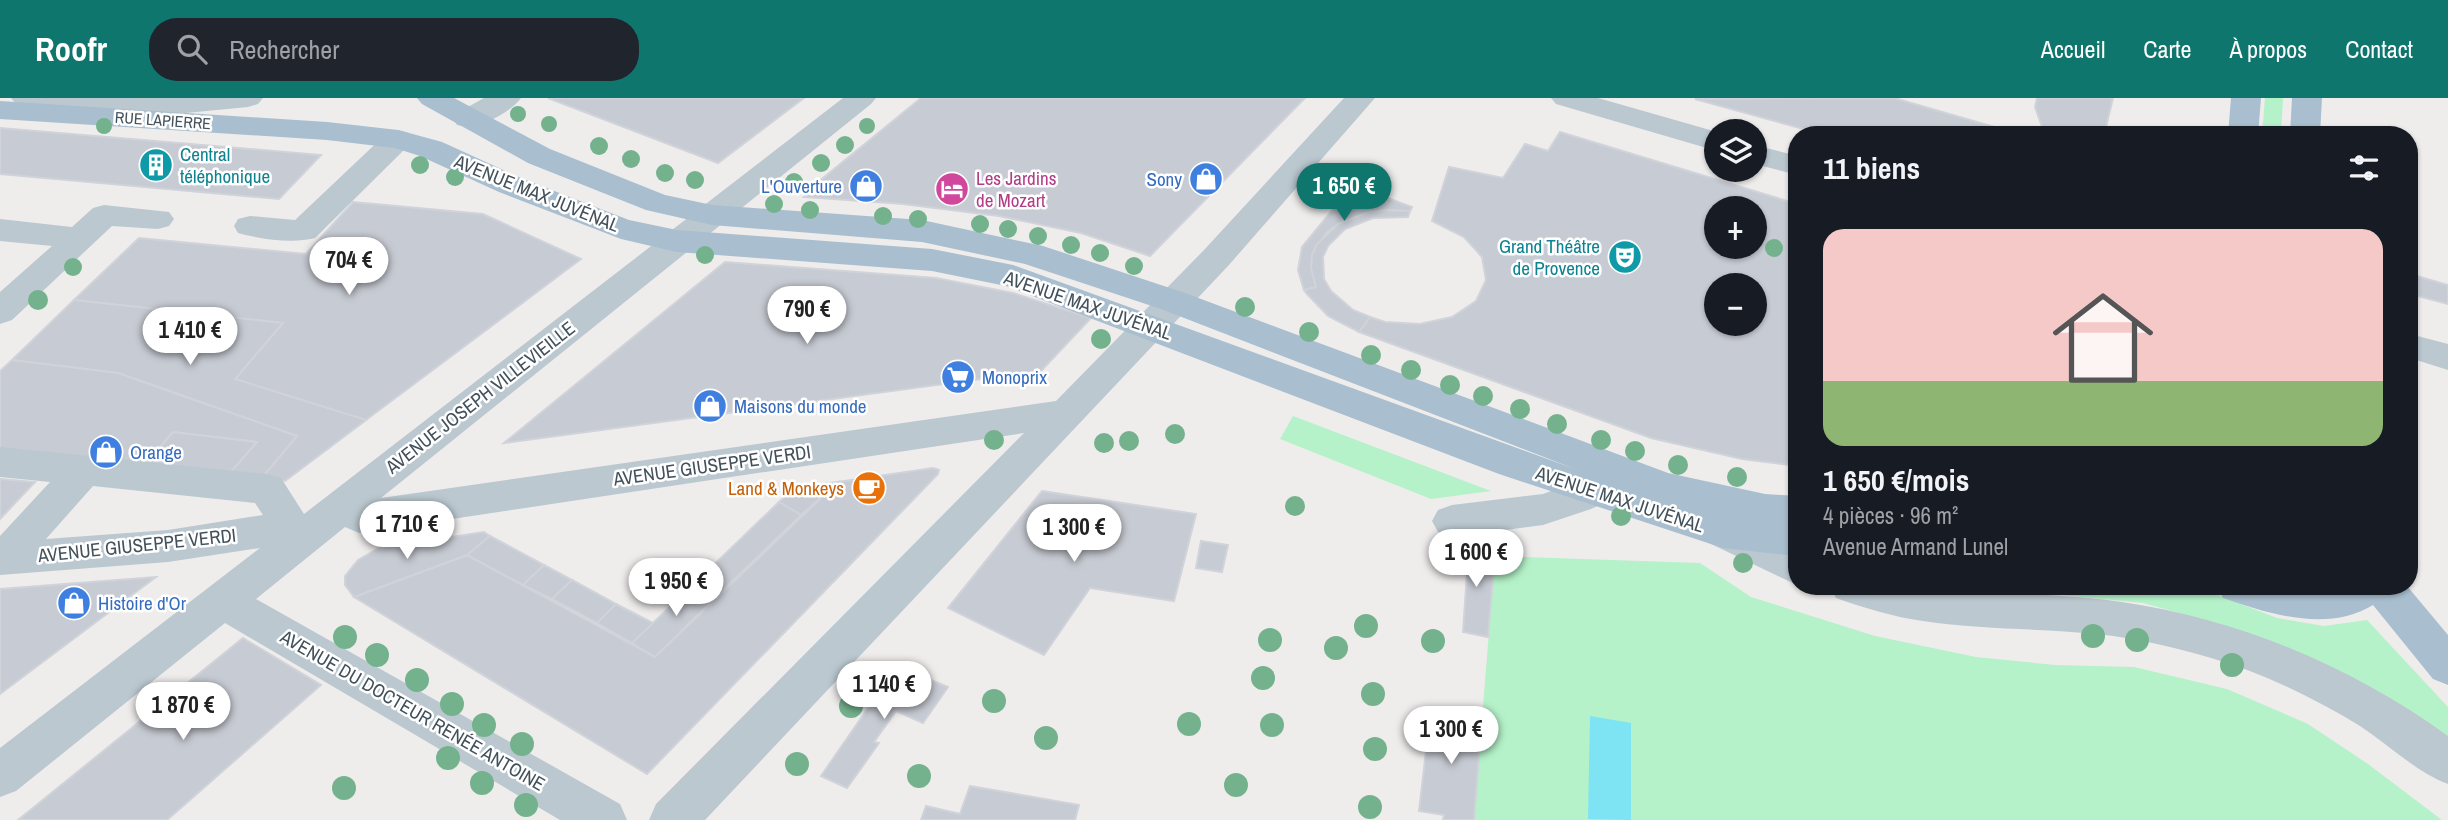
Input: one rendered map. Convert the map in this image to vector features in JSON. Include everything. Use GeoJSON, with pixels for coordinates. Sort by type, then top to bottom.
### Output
{"type":"FeatureCollection","features":[{"type":"Feature","properties":{"kind":"main road"},"geometry":{"type":"LineString","coordinates":[[300,98],[304,115],[327,131]]}},
{"type":"Feature","properties":{"kind":"main road"},"geometry":{"type":"LineString","coordinates":[[2244,126],[2246,98]]}},
{"type":"Feature","properties":{"kind":"main road"},"geometry":{"type":"LineString","coordinates":[[2305,126],[2307,98]]}},
{"type":"Feature","properties":{"kind":"main road","name":"AVENUE MAX JUVÉNAL"},"geometry":{"type":"LineString","coordinates":[[448,105],[540,156],[657,203],[712,215],[922,231],[1031,254],[1513,464],[1723,532],[1788,539]]}},
{"type":"Feature","properties":{"kind":"main road","name":"RUE LAPIERRE"},"geometry":{"type":"LineString","coordinates":[[0,110],[100,110],[327,131]]}},
{"type":"Feature","properties":{"kind":"main road","name":"AVENUE MAX JUVÉNAL"},"geometry":{"type":"LineString","coordinates":[[327,131],[398,139],[431,149],[510,186],[621,229],[677,241],[932,260],[1013,276],[1162,313],[1663,487],[1765,509],[1788,510]]}},
{"type":"Feature","properties":{"kind":"main road"},"geometry":{"type":"LineString","coordinates":[[2274,595],[2302,602],[2348,599],[2354,595]]}},
{"type":"Feature","properties":{"kind":"main road"},"geometry":{"type":"LineString","coordinates":[[2389,595],[2448,666]]}},
{"type":"Feature","properties":{"kind":"street"},"geometry":{"type":"LineString","coordinates":[[26,98],[100,110]]}},
{"type":"Feature","properties":{"kind":"street","name":"RUE LAPIERRE"},"geometry":{"type":"LineString","coordinates":[[100,110],[204,105],[248,98]]}},
{"type":"Feature","properties":{"kind":"street"},"geometry":{"type":"LineString","coordinates":[[448,105],[506,98]]}},
{"type":"Feature","properties":{"kind":"street","name":"AVENUE JOSEPH VILLEVIEILLE"},"geometry":{"type":"LineString","coordinates":[[0,776],[861,98]]}},
{"type":"Feature","properties":{"kind":"street"},"geometry":{"type":"LineString","coordinates":[[673,820],[1162,313],[1360,98]]}},
{"type":"Feature","properties":{"kind":"street"},"geometry":{"type":"LineString","coordinates":[[1566,98],[1704,138]]}},
{"type":"Feature","properties":{"kind":"street"},"geometry":{"type":"LineString","coordinates":[[250,226],[303,231],[398,139]]}},
{"type":"Feature","properties":{"kind":"street"},"geometry":{"type":"LineString","coordinates":[[1767,157],[1788,163]]}},
{"type":"Feature","properties":{"kind":"street"},"geometry":{"type":"LineString","coordinates":[[0,312],[104,215],[158,219]]}},
{"type":"Feature","properties":{"kind":"street"},"geometry":{"type":"LineString","coordinates":[[0,230],[80,238]]}},
{"type":"Feature","properties":{"kind":"street"},"geometry":{"type":"LineString","coordinates":[[480,366],[579,290],[603,300]]}},
{"type":"Feature","properties":{"kind":"street"},"geometry":{"type":"LineString","coordinates":[[2418,348],[2448,357]]}},
{"type":"Feature","properties":{"kind":"street","name":"AVENUE GIUSEPPE VERDI"},"geometry":{"type":"LineString","coordinates":[[359,517],[1064,413]]}},
{"type":"Feature","properties":{"kind":"street","name":"AVENUE GIUSEPPE VERDI"},"geometry":{"type":"LineString","coordinates":[[0,462],[267,489],[291,527],[168,546],[2,559]]}},
{"type":"Feature","properties":{"kind":"street","name":"AVENUE GIUSEPPE VERDI"},"geometry":{"type":"LineString","coordinates":[[2,559],[83,471]]}},
{"type":"Feature","properties":{"kind":"street"},"geometry":{"type":"LineString","coordinates":[[1452,521],[1516,514],[1554,506],[1577,500],[1594,490]]}},
{"type":"Feature","properties":{"kind":"street"},"geometry":{"type":"LineString","coordinates":[[1723,532],[1788,564]]}},
{"type":"Feature","properties":{"kind":"street"},"geometry":{"type":"LineString","coordinates":[[1886,595],[1922,604],[2123,620],[2251,652],[2318,679],[2367,706],[2421,741],[2448,763]]}},
{"type":"Feature","properties":{"kind":"street","name":"AVENUE DU DOCTEUR RENÉE ANTOINE"},"geometry":{"type":"LineString","coordinates":[[222,600],[603,820]]}},
{"type":"Feature","properties":{"kind":"green space"},"geometry":{"type":"Polygon","coordinates":[[[2265,98],[2283,98],[2281,126],[2263,126],[2265,98]]]}},
{"type":"Feature","properties":{"kind":"green space"},"geometry":{"type":"Polygon","coordinates":[[[1293,416],[1491,491],[1431,499],[1280,439],[1293,416]]]}},
{"type":"Feature","properties":{"kind":"green space"},"geometry":{"type":"Polygon","coordinates":[[[1495,556],[1700,563],[1751,597],[1875,636],[1976,657],[2055,665],[2134,667],[2227,689],[2308,724],[2368,764],[2442,820],[1474,820],[1495,556]]]}},
{"type":"Feature","properties":{"kind":"green space"},"geometry":{"type":"Polygon","coordinates":[[[1980,595],[2062,595],[1997,597],[1980,595]]]}},
{"type":"Feature","properties":{"kind":"green space"},"geometry":{"type":"Polygon","coordinates":[[[2062,595],[2217,595],[2277,618],[2324,626],[2367,620],[2448,707],[2448,742],[2209,621],[2143,603],[2062,595]]]}},
{"type":"Feature","properties":{"kind":"water"},"geometry":{"type":"Polygon","coordinates":[[[1590,716],[1631,723],[1631,820],[1588,819],[1590,716]]]}},
{"type":"Feature","properties":{"kind":"building"},"geometry":{"type":"Polygon","coordinates":[[[548,98],[804,98],[718,163],[548,98]]]}},
{"type":"Feature","properties":{"kind":"building","name":"Les Jardins de Mozart"},"geometry":{"type":"Polygon","coordinates":[[[921,98],[1305,98],[1150,256],[1081,233],[999,216],[903,204],[804,197],[814,189],[811,188],[921,98]]]}},
{"type":"Feature","properties":{"kind":"building"},"geometry":{"type":"Polygon","coordinates":[[[1894,98],[1991,126],[1792,126],[1695,99],[1894,98]]]}},
{"type":"Feature","properties":{"kind":"building"},"geometry":{"type":"Polygon","coordinates":[[[2037,98],[2113,98],[2106,126],[2042,126],[2035,107],[2037,98]]]}},
{"type":"Feature","properties":{"kind":"building","name":"Central téléphonique"},"geometry":{"type":"Polygon","coordinates":[[[0,128],[321,155],[279,199],[0,174],[0,128]]]}},
{"type":"Feature","properties":{"kind":"building"},"geometry":{"type":"Polygon","coordinates":[[[1560,132],[1704,176],[1704,182],[1725,182],[1788,201],[1788,465],[1742,459],[1651,438],[1359,332],[1370,317],[1385,322],[1420,324],[1452,317],[1476,301],[1486,280],[1482,257],[1464,237],[1432,221],[1449,167],[1503,178],[1525,144],[1548,151],[1560,132]]]}},
{"type":"Feature","properties":{"kind":"building"},"geometry":{"type":"Polygon","coordinates":[[[1353,185],[1412,207],[1410,211],[1369,212],[1338,224],[1326,233],[1312,255],[1311,268],[1316,287],[1304,290],[1298,270],[1302,247],[1353,185]]]}},
{"type":"Feature","properties":{"kind":"building"},"geometry":{"type":"Polygon","coordinates":[[[353,202],[483,214],[581,259],[366,420],[235,379],[283,323],[74,300],[139,238],[306,254],[353,202]]]}},
{"type":"Feature","properties":{"kind":"building"},"geometry":{"type":"Polygon","coordinates":[[[1410,211],[1408,217],[1373,218],[1345,229],[1328,246],[1323,257],[1324,279],[1331,291],[1353,310],[1370,317],[1359,332],[1328,316],[1304,290],[1316,287],[1311,268],[1312,255],[1317,244],[1338,224],[1369,212],[1410,211]]]}},
{"type":"Feature","properties":{"kind":"building"},"geometry":{"type":"Polygon","coordinates":[[[725,262],[936,278],[1013,293],[1091,318],[1041,371],[504,443],[725,262]]]}},
{"type":"Feature","properties":{"kind":"building"},"geometry":{"type":"Polygon","coordinates":[[[2418,276],[2448,285],[2448,304],[2418,296],[2418,276]]]}},
{"type":"Feature","properties":{"kind":"building"},"geometry":{"type":"Polygon","coordinates":[[[74,300],[283,323],[235,379],[366,420],[285,481],[261,479],[297,436],[118,373],[12,360],[74,300]]]}},
{"type":"Feature","properties":{"kind":"building"},"geometry":{"type":"Polygon","coordinates":[[[12,360],[118,373],[297,436],[261,479],[228,475],[257,442],[173,432],[144,466],[0,451],[0,371],[12,360]]]}},
{"type":"Feature","properties":{"kind":"building"},"geometry":{"type":"Polygon","coordinates":[[[173,432],[257,442],[228,475],[144,466],[173,432]]]}},
{"type":"Feature","properties":{"kind":"building"},"geometry":{"type":"Polygon","coordinates":[[[933,468],[939,470],[938,474],[647,774],[354,597],[467,555],[655,657],[838,482],[933,468]]]}},
{"type":"Feature","properties":{"kind":"building"},"geometry":{"type":"Polygon","coordinates":[[[0,479],[35,482],[0,519],[0,479]]]}},
{"type":"Feature","properties":{"kind":"building"},"geometry":{"type":"Polygon","coordinates":[[[838,482],[801,515],[779,502],[794,488],[838,482]]]}},
{"type":"Feature","properties":{"kind":"building"},"geometry":{"type":"Polygon","coordinates":[[[1042,491],[1196,514],[1174,601],[1090,588],[1044,655],[948,608],[1042,491]]]}},
{"type":"Feature","properties":{"kind":"building"},"geometry":{"type":"Polygon","coordinates":[[[779,502],[801,515],[721,592],[698,580],[779,502]]]}},
{"type":"Feature","properties":{"kind":"building"},"geometry":{"type":"Polygon","coordinates":[[[484,532],[490,536],[467,555],[354,597],[345,585],[345,576],[358,560],[379,548],[484,532]]]}},
{"type":"Feature","properties":{"kind":"building"},"geometry":{"type":"Polygon","coordinates":[[[490,536],[544,565],[523,585],[467,555],[490,536]]]}},
{"type":"Feature","properties":{"kind":"building"},"geometry":{"type":"Polygon","coordinates":[[[1201,541],[1228,545],[1222,572],[1196,568],[1201,541]]]}},
{"type":"Feature","properties":{"kind":"building"},"geometry":{"type":"Polygon","coordinates":[[[1451,549],[1495,556],[1488,637],[1463,632],[1467,573],[1448,570],[1451,549]]]}},
{"type":"Feature","properties":{"kind":"building"},"geometry":{"type":"Polygon","coordinates":[[[544,565],[572,580],[552,599],[523,585],[544,565]]]}},
{"type":"Feature","properties":{"kind":"building"},"geometry":{"type":"Polygon","coordinates":[[[156,577],[0,694],[0,589],[156,577]]]}},
{"type":"Feature","properties":{"kind":"building"},"geometry":{"type":"Polygon","coordinates":[[[572,580],[616,604],[597,623],[552,599],[572,580]]]}},
{"type":"Feature","properties":{"kind":"building"},"geometry":{"type":"Polygon","coordinates":[[[698,580],[721,592],[655,657],[632,643],[698,580]]]}},
{"type":"Feature","properties":{"kind":"building"},"geometry":{"type":"Polygon","coordinates":[[[616,604],[653,623],[632,643],[597,623],[616,604]]]}},
{"type":"Feature","properties":{"kind":"building"},"geometry":{"type":"Polygon","coordinates":[[[243,638],[321,685],[167,820],[18,820],[243,638]]]}},
{"type":"Feature","properties":{"kind":"building"},"geometry":{"type":"Polygon","coordinates":[[[899,667],[948,687],[923,723],[896,711],[874,742],[879,743],[847,788],[821,776],[877,695],[899,667]]]}},
{"type":"Feature","properties":{"kind":"building"},"geometry":{"type":"Polygon","coordinates":[[[1431,709],[1482,717],[1474,820],[1443,820],[1444,815],[1419,811],[1431,709]]]}},
{"type":"Feature","properties":{"kind":"building"},"geometry":{"type":"Polygon","coordinates":[[[970,786],[1079,805],[1075,820],[921,820],[926,806],[960,814],[970,786]]]}},
{"type":"Feature","properties":{"kind":"place","name":"Central téléphonique"},"geometry":{"type":"Point","coordinates":[156,165]}},
{"type":"Feature","properties":{"kind":"place","name":"Sony"},"geometry":{"type":"Point","coordinates":[1206,179]}},
{"type":"Feature","properties":{"kind":"place","name":"L'Ouverture"},"geometry":{"type":"Point","coordinates":[866,186]}},
{"type":"Feature","properties":{"kind":"place","name":"Les Jardins de Mozart"},"geometry":{"type":"Point","coordinates":[952,189]}},
{"type":"Feature","properties":{"kind":"place","name":"Grand Théâtre de Provence"},"geometry":{"type":"Point","coordinates":[1625,257]}},
{"type":"Feature","properties":{"kind":"place","name":"Monoprix"},"geometry":{"type":"Point","coordinates":[958,377]}},
{"type":"Feature","properties":{"kind":"place","name":"Maisons du monde"},"geometry":{"type":"Point","coordinates":[710,406]}},
{"type":"Feature","properties":{"kind":"place","name":"Orange"},"geometry":{"type":"Point","coordinates":[106,452]}},
{"type":"Feature","properties":{"kind":"place","name":"Land & Monkeys"},"geometry":{"type":"Point","coordinates":[869,488]}},
{"type":"Feature","properties":{"kind":"place","name":"Histoire d'Or"},"geometry":{"type":"Point","coordinates":[74,603]}}]}
